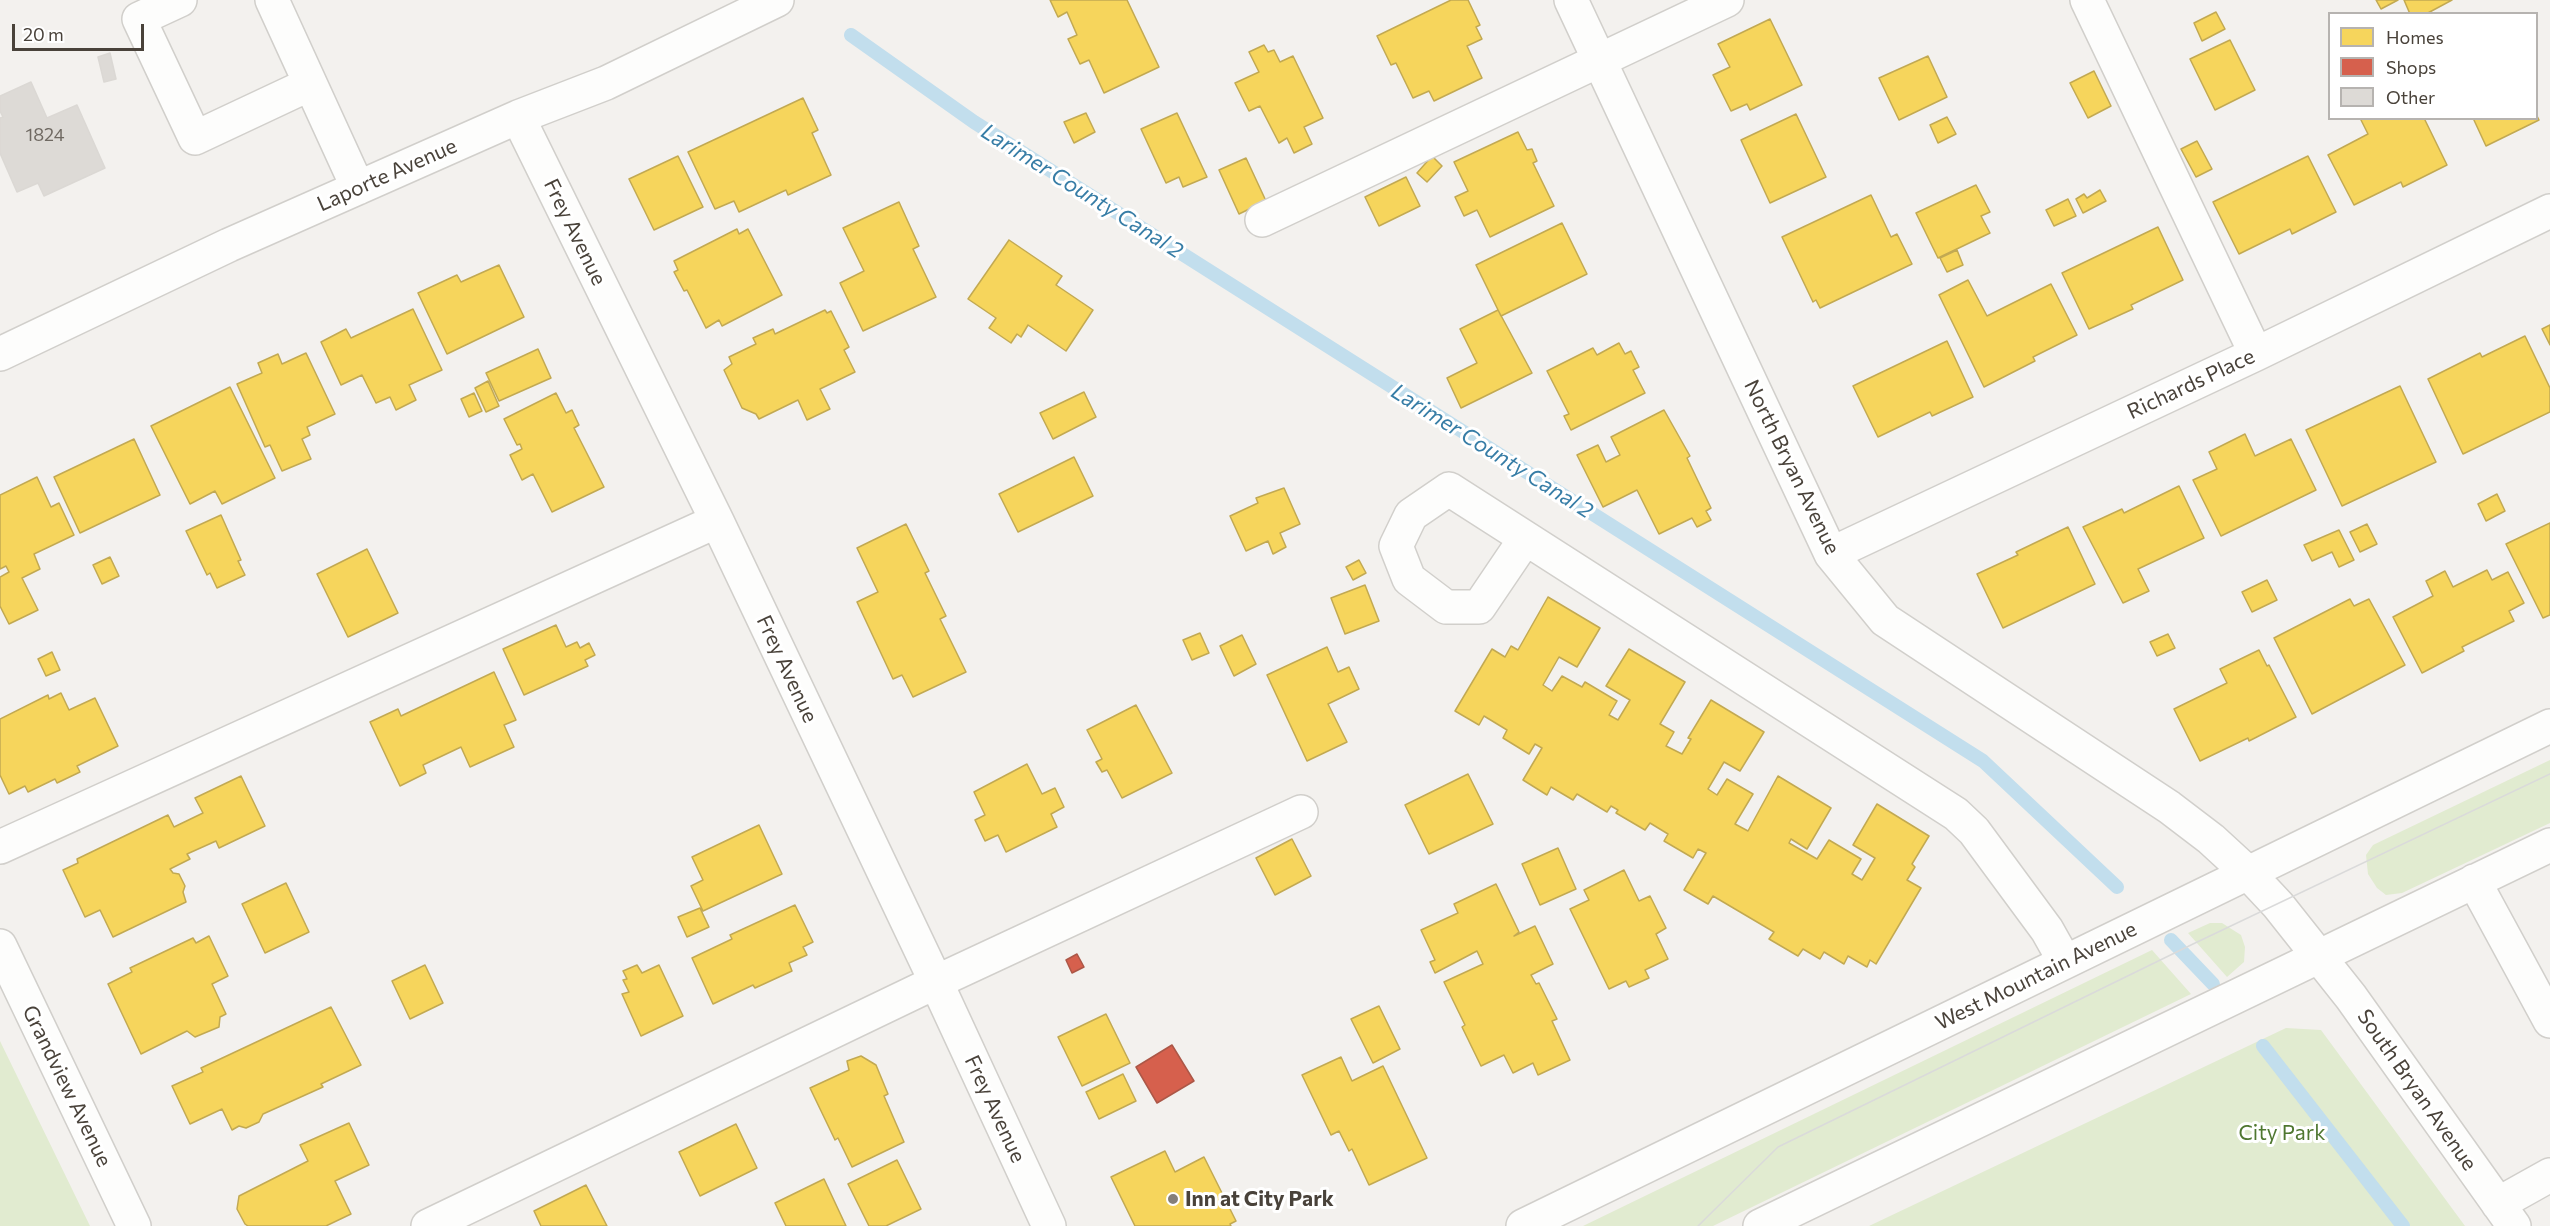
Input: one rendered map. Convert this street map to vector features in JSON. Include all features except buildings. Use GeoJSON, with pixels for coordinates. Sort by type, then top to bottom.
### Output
{"type":"FeatureCollection","features":[{"type":"Feature","properties":{"kind":"street"},"geometry":{"type":"LineString","coordinates":[[180,0],[140,19],[195,138],[310,84]]}},
{"type":"Feature","properties":{"kind":"street"},"geometry":{"type":"LineString","coordinates":[[272,0],[358,188]]}},
{"type":"Feature","properties":{"kind":"street","name":"Laporte Avenue"},"geometry":{"type":"LineString","coordinates":[[0,354],[229,245],[518,117],[606,83],[777,0]]}},
{"type":"Feature","properties":{"kind":"street","name":"North Bryan Avenue"},"geometry":{"type":"LineString","coordinates":[[1571,0],[1831,554],[1885,620],[2169,807],[2211,839],[2278,905],[2319,956]]}},
{"type":"Feature","properties":{"kind":"street"},"geometry":{"type":"LineString","coordinates":[[1262,220],[1727,0]]}},
{"type":"Feature","properties":{"kind":"street"},"geometry":{"type":"LineString","coordinates":[[2087,0],[2256,354]]}},
{"type":"Feature","properties":{"kind":"street","name":"Frey Avenue"},"geometry":{"type":"LineString","coordinates":[[518,117],[717,522],[936,982],[1049,1226]]}},
{"type":"Feature","properties":{"kind":"street","name":"Richards Place"},"geometry":{"type":"LineString","coordinates":[[1831,554],[2256,354],[2550,211]]}},
{"type":"Feature","properties":{"kind":"street"},"geometry":{"type":"LineString","coordinates":[[0,847],[717,522]]}},
{"type":"Feature","properties":{"kind":"street"},"geometry":{"type":"LineString","coordinates":[[1524,539],[1956,814],[1974,831],[2041,921],[2065,962]]}},
{"type":"Feature","properties":{"kind":"street","name":"West Mountain Avenue"},"geometry":{"type":"LineString","coordinates":[[1523,1226],[2550,726]]}},
{"type":"Feature","properties":{"kind":"street"},"geometry":{"type":"LineString","coordinates":[[428,1226],[936,982],[1301,812]]}},
{"type":"Feature","properties":{"kind":"street"},"geometry":{"type":"LineString","coordinates":[[1760,1226],[2550,845]]}},
{"type":"Feature","properties":{"kind":"street"},"geometry":{"type":"LineString","coordinates":[[2475,881],[2550,1021]]}},
{"type":"Feature","properties":{"kind":"street","name":"Grandview Avenue"},"geometry":{"type":"LineString","coordinates":[[0,946],[134,1226]]}},
{"type":"Feature","properties":{"kind":"street","name":"South Bryan Avenue"},"geometry":{"type":"LineString","coordinates":[[2319,956],[2351,997],[2506,1215]]}},
{"type":"Feature","properties":{"kind":"street"},"geometry":{"type":"LineString","coordinates":[[2506,1215],[2550,1175]]}},
{"type":"Feature","properties":{"kind":"green space"},"geometry":{"type":"Polygon","coordinates":[[[2550,760],[2550,823],[2402,893],[2386,895],[2377,888],[2368,874],[2366,855],[2373,845],[2550,760]]]}},
{"type":"Feature","properties":{"kind":"green space"},"geometry":{"type":"Polygon","coordinates":[[[2210,923],[2222,923],[2241,935],[2245,947],[2244,962],[2227,977],[2188,933],[2210,923]]]}},
{"type":"Feature","properties":{"kind":"green space"},"geometry":{"type":"Polygon","coordinates":[[[2152,950],[2191,994],[1713,1226],[1583,1226],[2152,950]]]}},
{"type":"Feature","properties":{"kind":"green space","name":"City Park"},"geometry":{"type":"Polygon","coordinates":[[[2286,1028],[2321,1030],[2465,1226],[1869,1226],[2286,1028]]]}},
{"type":"Feature","properties":{"kind":"green space"},"geometry":{"type":"Polygon","coordinates":[[[0,1041],[90,1226],[0,1226],[0,1041]]]}},
{"type":"Feature","properties":{"kind":"waterway","name":"Larimer County Canal 2"},"geometry":{"type":"LineString","coordinates":[[851,35],[974,122],[1983,761],[2117,887]]}},
{"type":"Feature","properties":{"kind":"waterway","name":"Larimer County Canal 2"},"geometry":{"type":"LineString","coordinates":[[2171,940],[2213,984]]}},
{"type":"Feature","properties":{"kind":"waterway","name":"Larimer County Canal 2"},"geometry":{"type":"LineString","coordinates":[[2263,1046],[2403,1226]]}},
{"type":"Feature","properties":{"kind":"tram line"},"geometry":{"type":"LineString","coordinates":[[1698,1226],[1778,1147],[2193,944],[2550,774]]}},
{"type":"Feature","properties":{"kind":"place","name":"Inn at City Park"},"geometry":{"type":"Point","coordinates":[1173,1199]}}]}
